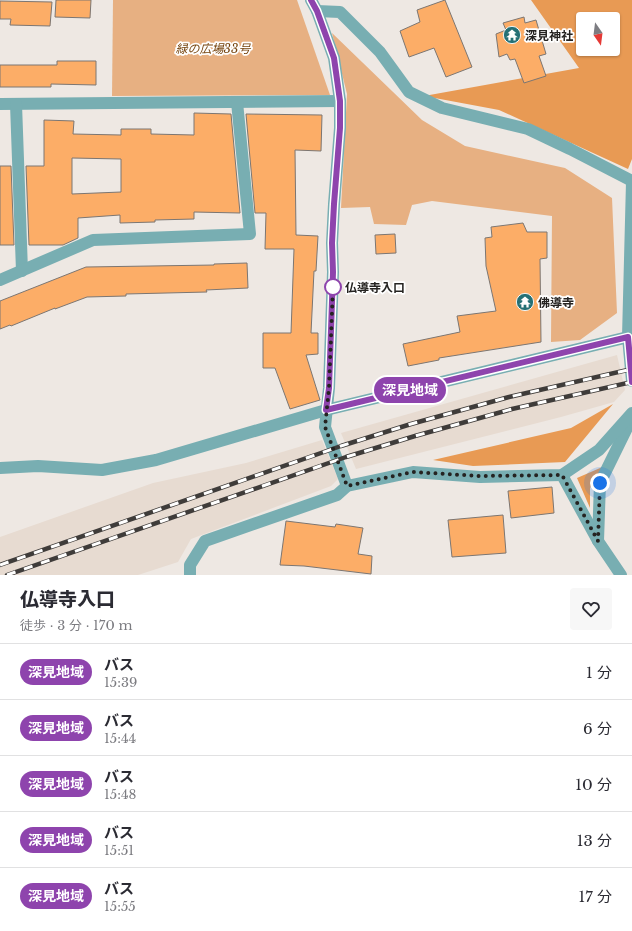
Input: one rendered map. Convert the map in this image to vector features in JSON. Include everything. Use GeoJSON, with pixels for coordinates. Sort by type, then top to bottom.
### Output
{"type":"FeatureCollection","features":[{"type":"Feature","properties":{"kind":"street"},"geometry":{"type":"LineString","coordinates":[[314,5],[334,58],[340,101],[340,128],[332,243],[333,272],[329,388],[325,427],[347,486]]}},
{"type":"Feature","properties":{"kind":"street"},"geometry":{"type":"LineString","coordinates":[[314,5],[340,12],[380,52],[409,92],[442,108],[528,129],[570,149],[632,182],[630,336],[632,381]]}},
{"type":"Feature","properties":{"kind":"street"},"geometry":{"type":"LineString","coordinates":[[0,104],[340,101]]}},
{"type":"Feature","properties":{"kind":"street"},"geometry":{"type":"LineString","coordinates":[[0,280],[93,240],[250,234],[237,102]]}},
{"type":"Feature","properties":{"kind":"street"},"geometry":{"type":"LineString","coordinates":[[16,104],[22,271]]}},
{"type":"Feature","properties":{"kind":"street"},"geometry":{"type":"LineString","coordinates":[[0,468],[38,466],[102,470],[156,460],[326,410],[630,336]]}},
{"type":"Feature","properties":{"kind":"street"},"geometry":{"type":"LineString","coordinates":[[190,575],[190,565],[205,541],[337,495],[347,486],[413,472],[480,476],[562,475],[599,450],[632,413]]}},
{"type":"Feature","properties":{"kind":"street"},"geometry":{"type":"LineString","coordinates":[[598,541],[600,483],[632,419]]}},
{"type":"Feature","properties":{"kind":"street"},"geometry":{"type":"LineString","coordinates":[[562,475],[598,541],[621,575]]}},
{"type":"Feature","properties":{"kind":"shaded area"},"geometry":{"type":"Polygon","coordinates":[[[531,0],[632,0],[632,159],[628,169],[499,110],[424,96],[579,68],[531,0]]]}},
{"type":"Feature","properties":{"kind":"shaded area"},"geometry":{"type":"Polygon","coordinates":[[[617,355],[625,390],[614,402],[561,417],[356,469],[341,433],[617,355]]]}},
{"type":"Feature","properties":{"kind":"shaded area"},"geometry":{"type":"Polygon","coordinates":[[[613,404],[565,462],[473,466],[433,460],[571,428],[613,404]]]}},
{"type":"Feature","properties":{"kind":"shaded area"},"geometry":{"type":"Polygon","coordinates":[[[322,440],[338,479],[331,486],[191,539],[178,562],[138,575],[0,575],[0,537],[153,483],[246,463],[322,440]]]}},
{"type":"Feature","properties":{"kind":"shaded area"},"geometry":{"type":"Polygon","coordinates":[[[607,465],[590,488],[590,508],[577,478],[607,465]]]}},
{"type":"Feature","properties":{"kind":"green space","name":"緑の広場33号"},"geometry":{"type":"Polygon","coordinates":[[[113,0],[297,0],[330,95],[112,96],[113,0]]]}},
{"type":"Feature","properties":{"kind":"green space"},"geometry":{"type":"Polygon","coordinates":[[[332,33],[422,120],[465,146],[565,168],[612,198],[617,313],[580,340],[551,342],[552,216],[432,201],[412,205],[406,225],[374,224],[370,207],[341,208],[347,94],[332,33]]]}},
{"type":"Feature","properties":{"kind":"building"},"geometry":{"type":"Polygon","coordinates":[[[56,0],[91,0],[90,18],[55,17],[56,0]]]}},
{"type":"Feature","properties":{"kind":"building"},"geometry":{"type":"Polygon","coordinates":[[[445,0],[472,67],[446,77],[434,48],[409,57],[400,31],[420,22],[417,10],[445,0]]]}},
{"type":"Feature","properties":{"kind":"building"},"geometry":{"type":"Polygon","coordinates":[[[0,1],[52,2],[50,26],[10,25],[11,19],[0,19],[0,1]]]}},
{"type":"Feature","properties":{"kind":"building"},"geometry":{"type":"Polygon","coordinates":[[[524,17],[525,23],[536,20],[546,54],[539,56],[546,76],[524,83],[515,59],[510,60],[507,54],[499,57],[496,34],[506,30],[503,23],[524,17]]]}},
{"type":"Feature","properties":{"kind":"building"},"geometry":{"type":"Polygon","coordinates":[[[57,61],[96,61],[96,85],[51,84],[51,87],[0,87],[0,65],[57,65],[57,61]]]}},
{"type":"Feature","properties":{"kind":"building"},"geometry":{"type":"Polygon","coordinates":[[[194,113],[231,114],[240,213],[194,212],[194,219],[155,220],[155,222],[120,223],[120,215],[78,218],[78,238],[63,245],[29,245],[26,166],[44,166],[44,120],[74,121],[73,134],[121,135],[121,129],[151,129],[151,134],[194,135],[194,113]],[[72,158],[72,194],[121,192],[121,159],[72,158]]]}},
{"type":"Feature","properties":{"kind":"building"},"geometry":{"type":"Polygon","coordinates":[[[246,114],[322,115],[321,151],[295,150],[296,235],[318,236],[316,271],[314,271],[311,333],[318,333],[318,354],[306,355],[320,400],[290,409],[275,368],[263,368],[263,333],[291,333],[294,249],[265,249],[266,213],[255,213],[246,114]]]}},
{"type":"Feature","properties":{"kind":"building"},"geometry":{"type":"Polygon","coordinates":[[[0,166],[11,166],[14,245],[0,245],[0,166]]]}},
{"type":"Feature","properties":{"kind":"building"},"geometry":{"type":"Polygon","coordinates":[[[523,223],[527,232],[547,232],[547,258],[540,259],[541,342],[439,358],[439,360],[408,366],[403,344],[460,332],[457,316],[496,311],[486,266],[485,238],[492,237],[491,227],[523,223]]]}},
{"type":"Feature","properties":{"kind":"building"},"geometry":{"type":"Polygon","coordinates":[[[395,234],[396,253],[376,254],[375,235],[395,234]]]}},
{"type":"Feature","properties":{"kind":"building"},"geometry":{"type":"Polygon","coordinates":[[[247,263],[248,288],[206,290],[207,292],[126,294],[126,296],[87,297],[0,329],[0,301],[86,267],[247,263]]]}},
{"type":"Feature","properties":{"kind":"building"},"geometry":{"type":"Polygon","coordinates":[[[552,487],[554,513],[511,518],[508,491],[552,487]]]}},
{"type":"Feature","properties":{"kind":"building"},"geometry":{"type":"Polygon","coordinates":[[[503,515],[506,553],[452,557],[448,520],[503,515]]]}},
{"type":"Feature","properties":{"kind":"building"},"geometry":{"type":"Polygon","coordinates":[[[286,521],[335,527],[336,524],[363,528],[358,554],[372,556],[371,574],[304,566],[280,565],[286,521]]]}},
{"type":"Feature","properties":{"kind":"railway"},"geometry":{"type":"LineString","coordinates":[[0,565],[341,446],[411,424],[509,397],[632,369]]}},
{"type":"Feature","properties":{"kind":"railway"},"geometry":{"type":"LineString","coordinates":[[7,575],[346,457],[512,409],[632,382]]}},
{"type":"Feature","properties":{"kind":"bus line","name":"深見地域"},"geometry":{"type":"LineString","coordinates":[[311,0],[317,11],[334,58],[340,101],[340,128],[332,243],[333,272],[329,388],[326,410],[628,337],[632,382]]}},
{"type":"Feature","properties":{"kind":"place","name":"深見神社"},"geometry":{"type":"Point","coordinates":[512,35]}},
{"type":"Feature","properties":{"kind":"place","name":"仏導寺入口"},"geometry":{"type":"Point","coordinates":[333,287]}},
{"type":"Feature","properties":{"kind":"place","name":"佛導寺"},"geometry":{"type":"Point","coordinates":[525,302]}},
{"type":"Feature","properties":{"kind":"route"},"geometry":{"type":"LineString","coordinates":[[333,287],[329,388],[325,427],[347,486],[413,472],[480,476],[562,475],[598,541],[600,483]]}}]}
